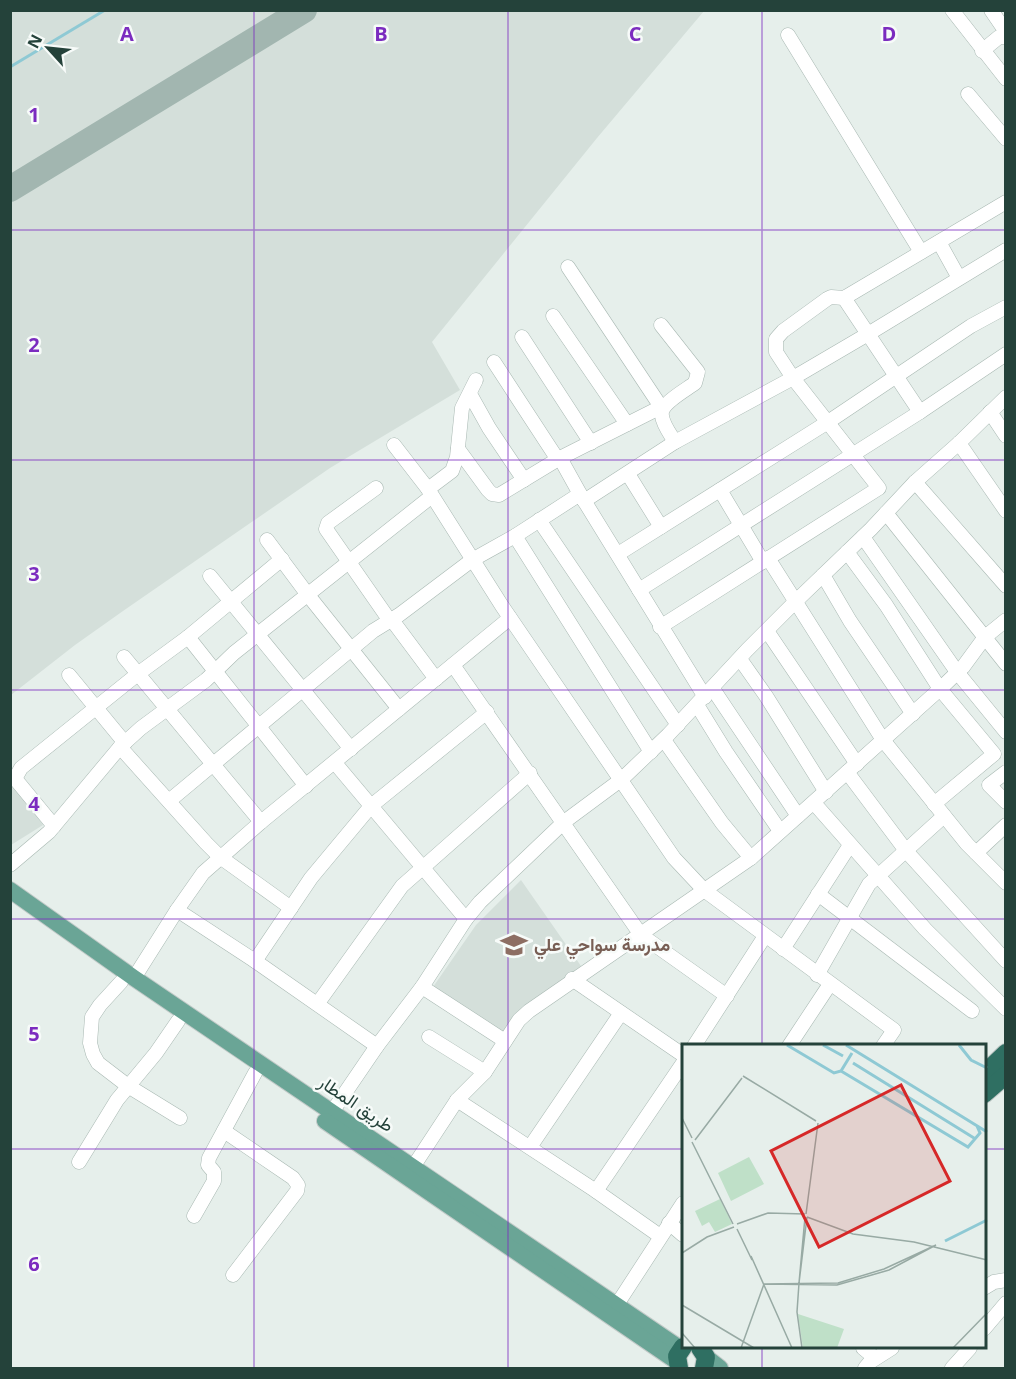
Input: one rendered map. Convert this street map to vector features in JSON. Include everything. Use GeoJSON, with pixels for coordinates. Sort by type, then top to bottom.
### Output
{"type":"FeatureCollection","features":[{"type":"Feature","properties":{"kind":"highway"},"geometry":{"type":"LineString","coordinates":[[986,1072],[1005,1053]]}},
{"type":"Feature","properties":{"kind":"highway"},"geometry":{"type":"LineString","coordinates":[[986,1092],[1005,1075]]}},
{"type":"Feature","properties":{"kind":"main road","name":"طريق المطار"},"geometry":{"type":"LineString","coordinates":[[10,890],[178,1021],[255,1073],[413,1167],[678,1360]]}},
{"type":"Feature","properties":{"kind":"main road","name":"طريق المطار"},"geometry":{"type":"LineString","coordinates":[[10,904],[128,980],[613,1311]]}},
{"type":"Feature","properties":{"kind":"street"},"geometry":{"type":"LineString","coordinates":[[952,10],[1005,79]]}},
{"type":"Feature","properties":{"kind":"street"},"geometry":{"type":"LineString","coordinates":[[991,10],[1005,32]]}},
{"type":"Feature","properties":{"kind":"street"},"geometry":{"type":"LineString","coordinates":[[788,35],[921,252]]}},
{"type":"Feature","properties":{"kind":"street"},"geometry":{"type":"LineString","coordinates":[[982,51],[999,37],[1005,37]]}},
{"type":"Feature","properties":{"kind":"street"},"geometry":{"type":"LineString","coordinates":[[968,94],[1005,139]]}},
{"type":"Feature","properties":{"kind":"street"},"geometry":{"type":"LineString","coordinates":[[1005,202],[844,298],[827,299],[783,331],[776,339],[776,352],[793,378],[879,488],[889,509],[1005,664]]}},
{"type":"Feature","properties":{"kind":"street"},"geometry":{"type":"LineString","coordinates":[[939,242],[959,278]]}},
{"type":"Feature","properties":{"kind":"street"},"geometry":{"type":"LineString","coordinates":[[169,801],[351,648],[458,573],[472,560],[540,520],[628,474],[675,442],[793,378],[1005,250]]}},
{"type":"Feature","properties":{"kind":"street"},"geometry":{"type":"LineString","coordinates":[[568,267],[663,406],[662,417],[675,442]]}},
{"type":"Feature","properties":{"kind":"street"},"geometry":{"type":"LineString","coordinates":[[844,298],[920,412]]}},
{"type":"Feature","properties":{"kind":"street"},"geometry":{"type":"LineString","coordinates":[[618,554],[828,422],[954,337],[1005,307]]}},
{"type":"Feature","properties":{"kind":"street"},"geometry":{"type":"LineString","coordinates":[[553,315],[627,424]]}},
{"type":"Feature","properties":{"kind":"street"},"geometry":{"type":"LineString","coordinates":[[458,449],[492,494],[498,495],[559,459],[663,406],[695,383],[698,372],[661,325]]}},
{"type":"Feature","properties":{"kind":"street"},"geometry":{"type":"LineString","coordinates":[[522,337],[591,443]]}},
{"type":"Feature","properties":{"kind":"street"},"geometry":{"type":"LineString","coordinates":[[639,590],[920,412],[1005,354]]}},
{"type":"Feature","properties":{"kind":"street"},"geometry":{"type":"LineString","coordinates":[[494,362],[559,459],[705,697],[798,816]]}},
{"type":"Feature","properties":{"kind":"street"},"geometry":{"type":"LineString","coordinates":[[10,865],[54,826],[123,745],[141,728],[169,709],[308,595],[452,471],[458,449],[462,408],[476,380]]}},
{"type":"Feature","properties":{"kind":"street"},"geometry":{"type":"LineString","coordinates":[[470,394],[524,480]]}},
{"type":"Feature","properties":{"kind":"street"},"geometry":{"type":"LineString","coordinates":[[329,1117],[377,1046],[422,987],[466,919],[506,876],[564,822],[622,779],[664,740],[795,602],[863,537],[915,482],[959,443],[1005,397]]}},
{"type":"Feature","properties":{"kind":"street"},"geometry":{"type":"LineString","coordinates":[[990,412],[1005,436]]}},
{"type":"Feature","properties":{"kind":"street"},"geometry":{"type":"LineString","coordinates":[[959,443],[1005,511]]}},
{"type":"Feature","properties":{"kind":"street"},"geometry":{"type":"LineString","coordinates":[[394,445],[430,492],[510,618],[674,858],[704,890],[894,1030],[884,1044]]}},
{"type":"Feature","properties":{"kind":"street"},"geometry":{"type":"LineString","coordinates":[[628,474],[661,527]]}},
{"type":"Feature","properties":{"kind":"street"},"geometry":{"type":"LineString","coordinates":[[915,482],[1005,586]]}},
{"type":"Feature","properties":{"kind":"street"},"geometry":{"type":"LineString","coordinates":[[376,488],[327,526],[328,532],[436,679]]}},
{"type":"Feature","properties":{"kind":"street"},"geometry":{"type":"LineString","coordinates":[[660,627],[879,488]]}},
{"type":"Feature","properties":{"kind":"street"},"geometry":{"type":"LineString","coordinates":[[720,490],[826,649],[883,740],[944,816],[1005,883]]}},
{"type":"Feature","properties":{"kind":"street"},"geometry":{"type":"LineString","coordinates":[[540,520],[678,725]]}},
{"type":"Feature","properties":{"kind":"street"},"geometry":{"type":"LineString","coordinates":[[514,536],[651,752]]}},
{"type":"Feature","properties":{"kind":"street"},"geometry":{"type":"LineString","coordinates":[[863,537],[957,672],[1005,732]]}},
{"type":"Feature","properties":{"kind":"street"},"geometry":{"type":"LineString","coordinates":[[267,540],[399,709]]}},
{"type":"Feature","properties":{"kind":"street"},"geometry":{"type":"LineString","coordinates":[[847,552],[940,689],[994,754],[1005,771],[989,785],[1005,802]]}},
{"type":"Feature","properties":{"kind":"street"},"geometry":{"type":"LineString","coordinates":[[54,826],[17,781],[17,773],[21,768],[139,673],[188,637],[282,559]]}},
{"type":"Feature","properties":{"kind":"street"},"geometry":{"type":"LineString","coordinates":[[823,575],[850,621],[913,714]]}},
{"type":"Feature","properties":{"kind":"street"},"geometry":{"type":"LineString","coordinates":[[210,576],[351,749]]}},
{"type":"Feature","properties":{"kind":"street"},"geometry":{"type":"LineString","coordinates":[[180,1118],[128,1086],[98,1063],[90,1043],[90,1028],[95,1011],[128,980],[203,873],[261,822],[510,618]]}},
{"type":"Feature","properties":{"kind":"street"},"geometry":{"type":"LineString","coordinates":[[413,1167],[457,1100],[484,1072],[519,1020],[572,980],[751,858],[940,689],[976,651],[985,637],[1005,620]]}},
{"type":"Feature","properties":{"kind":"street"},"geometry":{"type":"LineString","coordinates":[[768,631],[852,768],[907,852],[1005,961]]}},
{"type":"Feature","properties":{"kind":"street"},"geometry":{"type":"LineString","coordinates":[[188,637],[306,786]]}},
{"type":"Feature","properties":{"kind":"street"},"geometry":{"type":"LineString","coordinates":[[124,657],[261,822]]}},
{"type":"Feature","properties":{"kind":"street"},"geometry":{"type":"LineString","coordinates":[[740,659],[826,792]]}},
{"type":"Feature","properties":{"kind":"street"},"geometry":{"type":"LineString","coordinates":[[453,665],[641,934],[727,996]]}},
{"type":"Feature","properties":{"kind":"street"},"geometry":{"type":"LineString","coordinates":[[69,675],[188,825],[220,857],[291,908]]}},
{"type":"Feature","properties":{"kind":"street"},"geometry":{"type":"LineString","coordinates":[[705,697],[726,752],[780,831]]}},
{"type":"Feature","properties":{"kind":"street"},"geometry":{"type":"LineString","coordinates":[[255,961],[339,843],[371,806],[487,712]]}},
{"type":"Feature","properties":{"kind":"street"},"geometry":{"type":"LineString","coordinates":[[664,740],[722,823],[751,858]]}},
{"type":"Feature","properties":{"kind":"street"},"geometry":{"type":"LineString","coordinates":[[934,804],[994,754]]}},
{"type":"Feature","properties":{"kind":"street"},"geometry":{"type":"LineString","coordinates":[[335,763],[466,919]]}},
{"type":"Feature","properties":{"kind":"street"},"geometry":{"type":"LineString","coordinates":[[318,1003],[402,886],[530,773]]}},
{"type":"Feature","properties":{"kind":"street"},"geometry":{"type":"LineString","coordinates":[[814,803],[925,929],[1005,1009]]}},
{"type":"Feature","properties":{"kind":"street"},"geometry":{"type":"LineString","coordinates":[[817,975],[869,884],[907,852],[944,816]]}},
{"type":"Feature","properties":{"kind":"street"},"geometry":{"type":"LineString","coordinates":[[976,853],[1005,825]]}},
{"type":"Feature","properties":{"kind":"street"},"geometry":{"type":"LineString","coordinates":[[783,949],[850,845]]}},
{"type":"Feature","properties":{"kind":"street"},"geometry":{"type":"LineString","coordinates":[[818,894],[972,1011]]}},
{"type":"Feature","properties":{"kind":"street"},"geometry":{"type":"LineString","coordinates":[[177,910],[318,1003],[377,1046]]}},
{"type":"Feature","properties":{"kind":"street"},"geometry":{"type":"LineString","coordinates":[[695,1044],[765,936]]}},
{"type":"Feature","properties":{"kind":"street"},"geometry":{"type":"LineString","coordinates":[[572,980],[682,1054]]}},
{"type":"Feature","properties":{"kind":"street"},"geometry":{"type":"LineString","coordinates":[[790,1044],[830,984]]}},
{"type":"Feature","properties":{"kind":"street"},"geometry":{"type":"LineString","coordinates":[[422,987],[505,1041]]}},
{"type":"Feature","properties":{"kind":"street"},"geometry":{"type":"LineString","coordinates":[[530,1147],[621,1013]]}},
{"type":"Feature","properties":{"kind":"street"},"geometry":{"type":"LineString","coordinates":[[79,1162],[128,1086],[156,1053],[178,1021]]}},
{"type":"Feature","properties":{"kind":"street"},"geometry":{"type":"LineString","coordinates":[[429,1037],[484,1072]]}},
{"type":"Feature","properties":{"kind":"street"},"geometry":{"type":"LineString","coordinates":[[596,1191],[682,1064]]}},
{"type":"Feature","properties":{"kind":"street"},"geometry":{"type":"LineString","coordinates":[[194,1216],[214,1181],[215,1175],[207,1162],[255,1073]]}},
{"type":"Feature","properties":{"kind":"street"},"geometry":{"type":"LineString","coordinates":[[457,1100],[660,1236]]}},
{"type":"Feature","properties":{"kind":"street"},"geometry":{"type":"LineString","coordinates":[[224,1131],[293,1178],[298,1185],[297,1191],[233,1275]]}},
{"type":"Feature","properties":{"kind":"street"},"geometry":{"type":"LineString","coordinates":[[613,1311],[682,1204]]}},
{"type":"Feature","properties":{"kind":"street"},"geometry":{"type":"LineString","coordinates":[[669,1223],[682,1234]]}},
{"type":"Feature","properties":{"kind":"street"},"geometry":{"type":"LineString","coordinates":[[986,1287],[994,1282],[1005,1280]]}},
{"type":"Feature","properties":{"kind":"street"},"geometry":{"type":"LineString","coordinates":[[986,1327],[1005,1303]]}},
{"type":"Feature","properties":{"kind":"street"},"geometry":{"type":"LineString","coordinates":[[865,1349],[875,1359]]}},
{"type":"Feature","properties":{"kind":"street"},"geometry":{"type":"LineString","coordinates":[[865,1368],[889,1349]]}},
{"type":"Feature","properties":{"kind":"street"},"geometry":{"type":"LineString","coordinates":[[952,1368],[967,1349]]}},
{"type":"Feature","properties":{"kind":"shaded area"},"geometry":{"type":"Polygon","coordinates":[[[11,10],[704,11],[597,138],[432,342],[460,390],[330,468],[75,645],[11,695],[11,10]]]}},
{"type":"Feature","properties":{"kind":"shaded area"},"geometry":{"type":"Polygon","coordinates":[[[10,779],[43,825],[11,845],[10,845],[10,779]]]}},
{"type":"Feature","properties":{"kind":"shaded area","name":"مدرسة سواحي علي"},"geometry":{"type":"Polygon","coordinates":[[[521,880],[581,966],[531,1004],[502,1036],[433,987],[476,925],[521,880]]]}},
{"type":"Feature","properties":{"kind":"waterway"},"geometry":{"type":"LineString","coordinates":[[10,67],[105,10]]}},
{"type":"Feature","properties":{"kind":"taxiway"},"geometry":{"type":"LineString","coordinates":[[10,189],[304,10]]}},
{"type":"Feature","properties":{"kind":"place","name":"مدرسة سواحي علي"},"geometry":{"type":"Point","coordinates":[514,945]}}]}
